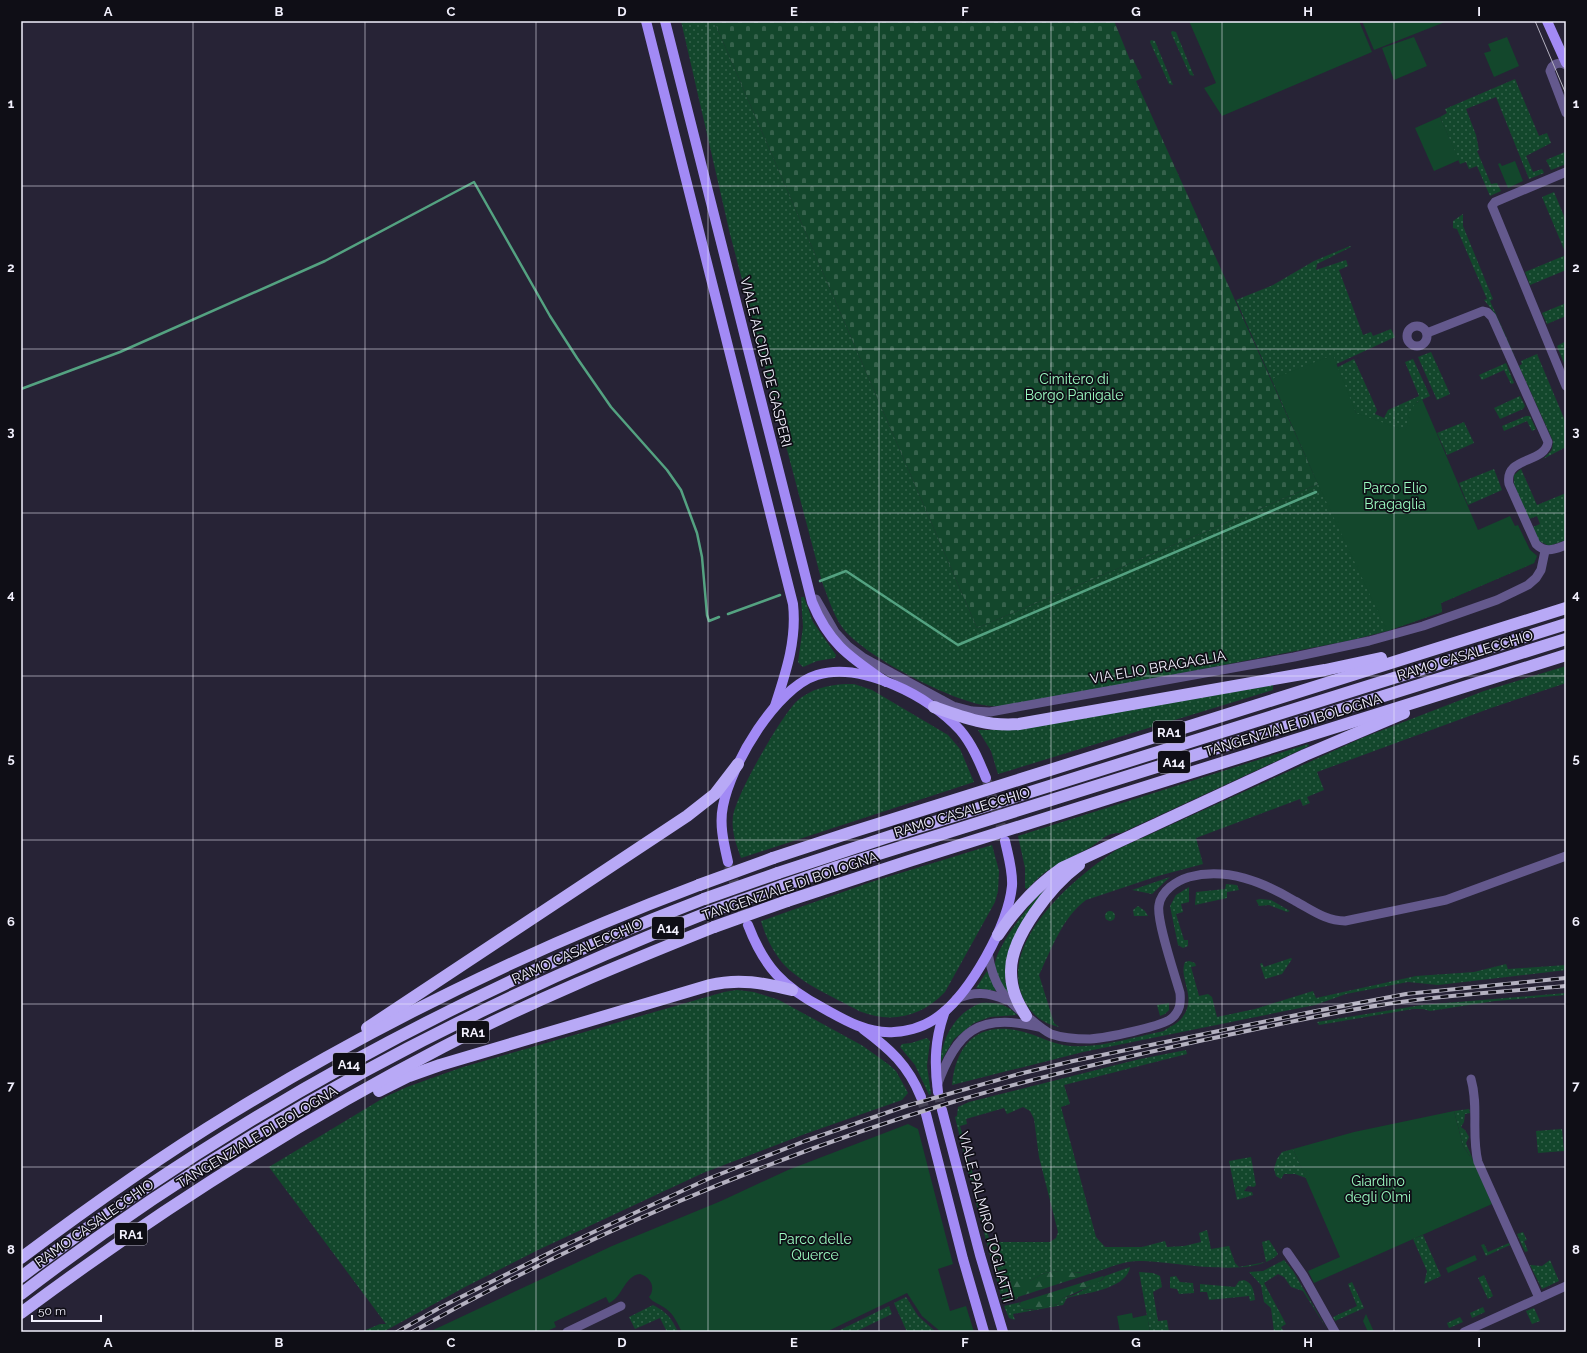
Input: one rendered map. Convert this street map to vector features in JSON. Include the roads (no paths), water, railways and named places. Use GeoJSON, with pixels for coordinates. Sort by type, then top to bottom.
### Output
{"type":"FeatureCollection","features":[{"type":"Feature","properties":{"kind":"highway","name":"RA1"},"geometry":{"type":"LineString","coordinates":[[21,1258],[145,1169],[230,1114],[316,1063],[414,1010],[588,929],[699,885],[773,858],[1566,608]]}},
{"type":"Feature","properties":{"kind":"highway","name":"RAMO CASALECCHIO"},"geometry":{"type":"LineString","coordinates":[[21,1277],[140,1191],[221,1139],[324,1078],[422,1025],[574,952],[704,899],[778,873],[884,838],[1566,624]]}},
{"type":"Feature","properties":{"kind":"highway"},"geometry":{"type":"LineString","coordinates":[[934,707],[980,722],[1006,725],[1019,724],[1333,669],[1497,629]]}},
{"type":"Feature","properties":{"kind":"highway","name":"RAMO CASALECCHIO"},"geometry":{"type":"LineString","coordinates":[[21,1294],[107,1231],[197,1170],[362,1072],[463,1019],[627,944],[709,912],[837,867],[1566,639]]}},
{"type":"Feature","properties":{"kind":"highway","name":"TANGENZIALE DI BOLOGNA"},"geometry":{"type":"LineString","coordinates":[[21,1313],[98,1256],[244,1160],[445,1046],[607,970],[714,927],[787,901],[1566,655]]}},
{"type":"Feature","properties":{"kind":"highway"},"geometry":{"type":"LineString","coordinates":[[998,935],[1018,907],[1042,883],[1062,868],[1305,755],[1380,723],[1515,671]]}},
{"type":"Feature","properties":{"kind":"highway"},"geometry":{"type":"LineString","coordinates":[[316,1063],[434,982],[687,816],[715,794],[738,764]]}},
{"type":"Feature","properties":{"kind":"highway"},"geometry":{"type":"LineString","coordinates":[[1026,1016],[1017,1001],[1012,982],[1011,965],[1020,940],[1041,905],[1059,883],[1074,868],[1106,847]]}},
{"type":"Feature","properties":{"kind":"highway"},"geometry":{"type":"LineString","coordinates":[[244,1160],[392,1084],[440,1065],[722,982],[753,982],[792,990]]}},
{"type":"Feature","properties":{"kind":"main road"},"geometry":{"type":"LineString","coordinates":[[646,21],[793,604],[793,644],[775,706]]}},
{"type":"Feature","properties":{"kind":"main road","name":"VIALE ALCIDE DE GASPERI"},"geometry":{"type":"LineString","coordinates":[[665,21],[812,602],[829,635],[848,655],[886,682]]}},
{"type":"Feature","properties":{"kind":"main road"},"geometry":{"type":"LineString","coordinates":[[1547,21],[1566,64]]}},
{"type":"Feature","properties":{"kind":"main road"},"geometry":{"type":"LineString","coordinates":[[728,862],[722,829],[722,812],[726,796],[738,764],[755,735],[775,706],[799,684],[824,673],[851,671],[886,682],[934,707],[952,722],[966,738],[986,778]]}},
{"type":"Feature","properties":{"kind":"main road"},"geometry":{"type":"LineString","coordinates":[[858,1026],[879,1031],[905,1031],[926,1024],[945,1011],[956,999],[988,953],[998,935],[1009,903],[1012,884],[1011,870],[1005,841]]}},
{"type":"Feature","properties":{"kind":"main road"},"geometry":{"type":"LineString","coordinates":[[748,925],[767,964],[792,990],[858,1026],[882,1043],[901,1061],[912,1076],[921,1097]]}},
{"type":"Feature","properties":{"kind":"main road"},"geometry":{"type":"LineString","coordinates":[[938,1089],[935,1069],[936,1048],[945,1011]]}},
{"type":"Feature","properties":{"kind":"main road","name":"VIALE PALMIRO TOGLIATTI"},"geometry":{"type":"LineString","coordinates":[[942,1110],[980,1255],[1003,1332]]}},
{"type":"Feature","properties":{"kind":"main road"},"geometry":{"type":"LineString","coordinates":[[926,1114],[963,1259],[984,1332]]}},
{"type":"Feature","properties":{"kind":"street"},"geometry":{"type":"LineString","coordinates":[[1566,64],[1556,64],[1552,66],[1550,71],[1566,113]]}},
{"type":"Feature","properties":{"kind":"street"},"geometry":{"type":"LineString","coordinates":[[1566,172],[1495,202],[1492,206],[1566,386]]}},
{"type":"Feature","properties":{"kind":"street"},"geometry":{"type":"LineString","coordinates":[[1427,333],[1483,311],[1487,312],[1492,317],[1548,438],[1548,446],[1546,450],[1515,466],[1510,472],[1508,480],[1534,541],[1540,549],[1545,551],[1566,545]]}},
{"type":"Feature","properties":{"kind":"street","name":"VIA ELIO BRAGAGLIA"},"geometry":{"type":"LineString","coordinates":[[804,570],[814,596],[827,619],[835,632],[853,650],[864,658],[953,706],[972,711],[990,712],[1294,657],[1369,641],[1423,626],[1497,600],[1528,585],[1536,578],[1541,570],[1545,551]]}},
{"type":"Feature","properties":{"kind":"street"},"geometry":{"type":"LineString","coordinates":[[938,1089],[953,1049],[960,1041],[975,1029],[999,1022],[1026,1024],[1041,1028],[1058,1036],[1092,1039],[1160,1024],[1176,1014],[1180,1003],[1180,993],[1161,924],[1159,905],[1162,896],[1169,888],[1187,878],[1219,875],[1251,879],[1275,890],[1323,917],[1336,921],[1345,921],[1446,900],[1566,856]]}},
{"type":"Feature","properties":{"kind":"street"},"geometry":{"type":"LineString","coordinates":[[988,953],[992,974],[996,983],[1010,1002],[1041,1028]]}},
{"type":"Feature","properties":{"kind":"street"},"geometry":{"type":"LineString","coordinates":[[956,999],[974,992],[981,992],[1010,1002]]}},
{"type":"Feature","properties":{"kind":"street"},"geometry":{"type":"LineString","coordinates":[[1470,1079],[1476,1104],[1476,1152],[1478,1162],[1539,1298]]}},
{"type":"Feature","properties":{"kind":"street"},"geometry":{"type":"LineString","coordinates":[[1287,1252],[1303,1275],[1334,1332]]}},
{"type":"Feature","properties":{"kind":"street"},"geometry":{"type":"LineString","coordinates":[[1464,1332],[1566,1286]]}},
{"type":"Feature","properties":{"kind":"street"},"geometry":{"type":"LineString","coordinates":[[567,1332],[621,1306]]}},
{"type":"Feature","properties":{"kind":"waterway"},"geometry":{"type":"LineString","coordinates":[[21,389],[120,352],[325,261],[474,182],[550,316],[577,358],[611,407],[667,470],[681,490],[697,533],[702,557],[707,615],[709,621],[719,617]]}},
{"type":"Feature","properties":{"kind":"waterway"},"geometry":{"type":"LineString","coordinates":[[820,581],[846,571],[958,645],[1316,492]]}},
{"type":"Feature","properties":{"kind":"waterway"},"geometry":{"type":"LineString","coordinates":[[728,614],[780,595]]}},
{"type":"Feature","properties":{"kind":"tunnel"},"geometry":{"type":"LineString","coordinates":[[987,781],[1005,839]]}},
{"type":"Feature","properties":{"kind":"tunnel"},"geometry":{"type":"LineString","coordinates":[[729,866],[747,924]]}},
{"type":"Feature","properties":{"kind":"tunnel"},"geometry":{"type":"LineString","coordinates":[[938,1092],[942,1110]]}},
{"type":"Feature","properties":{"kind":"tunnel"},"geometry":{"type":"LineString","coordinates":[[921,1097],[926,1114]]}},
{"type":"Feature","properties":{"kind":"tram line"},"geometry":{"type":"LineString","coordinates":[[1535,21],[1566,94]]}},
{"type":"Feature","properties":{"kind":"railway"},"geometry":{"type":"LineString","coordinates":[[397,1332],[441,1307],[559,1248],[710,1178],[805,1141],[906,1106],[1019,1074],[1073,1061],[1316,1011],[1406,994],[1566,978]]}},
{"type":"Feature","properties":{"kind":"railway"},"geometry":{"type":"LineString","coordinates":[[412,1332],[476,1297],[542,1264],[609,1232],[678,1202],[747,1173],[817,1147],[956,1101],[1110,1061],[1332,1014],[1382,1005],[1467,994],[1566,986]]}},
{"type":"Feature","properties":{"kind":"park label","name":"Cimitero di Borgo Panigale"},"geometry":{"type":"Point","coordinates":[1074,388]}},
{"type":"Feature","properties":{"kind":"park label","name":"Parco Elio Bragaglia"},"geometry":{"type":"Point","coordinates":[1395,496]}},
{"type":"Feature","properties":{"kind":"park label","name":"Giardino degli Olmi"},"geometry":{"type":"Point","coordinates":[1378,1190]}},
{"type":"Feature","properties":{"kind":"park label","name":"Parco delle Querce"},"geometry":{"type":"Point","coordinates":[815,1248]}}]}
